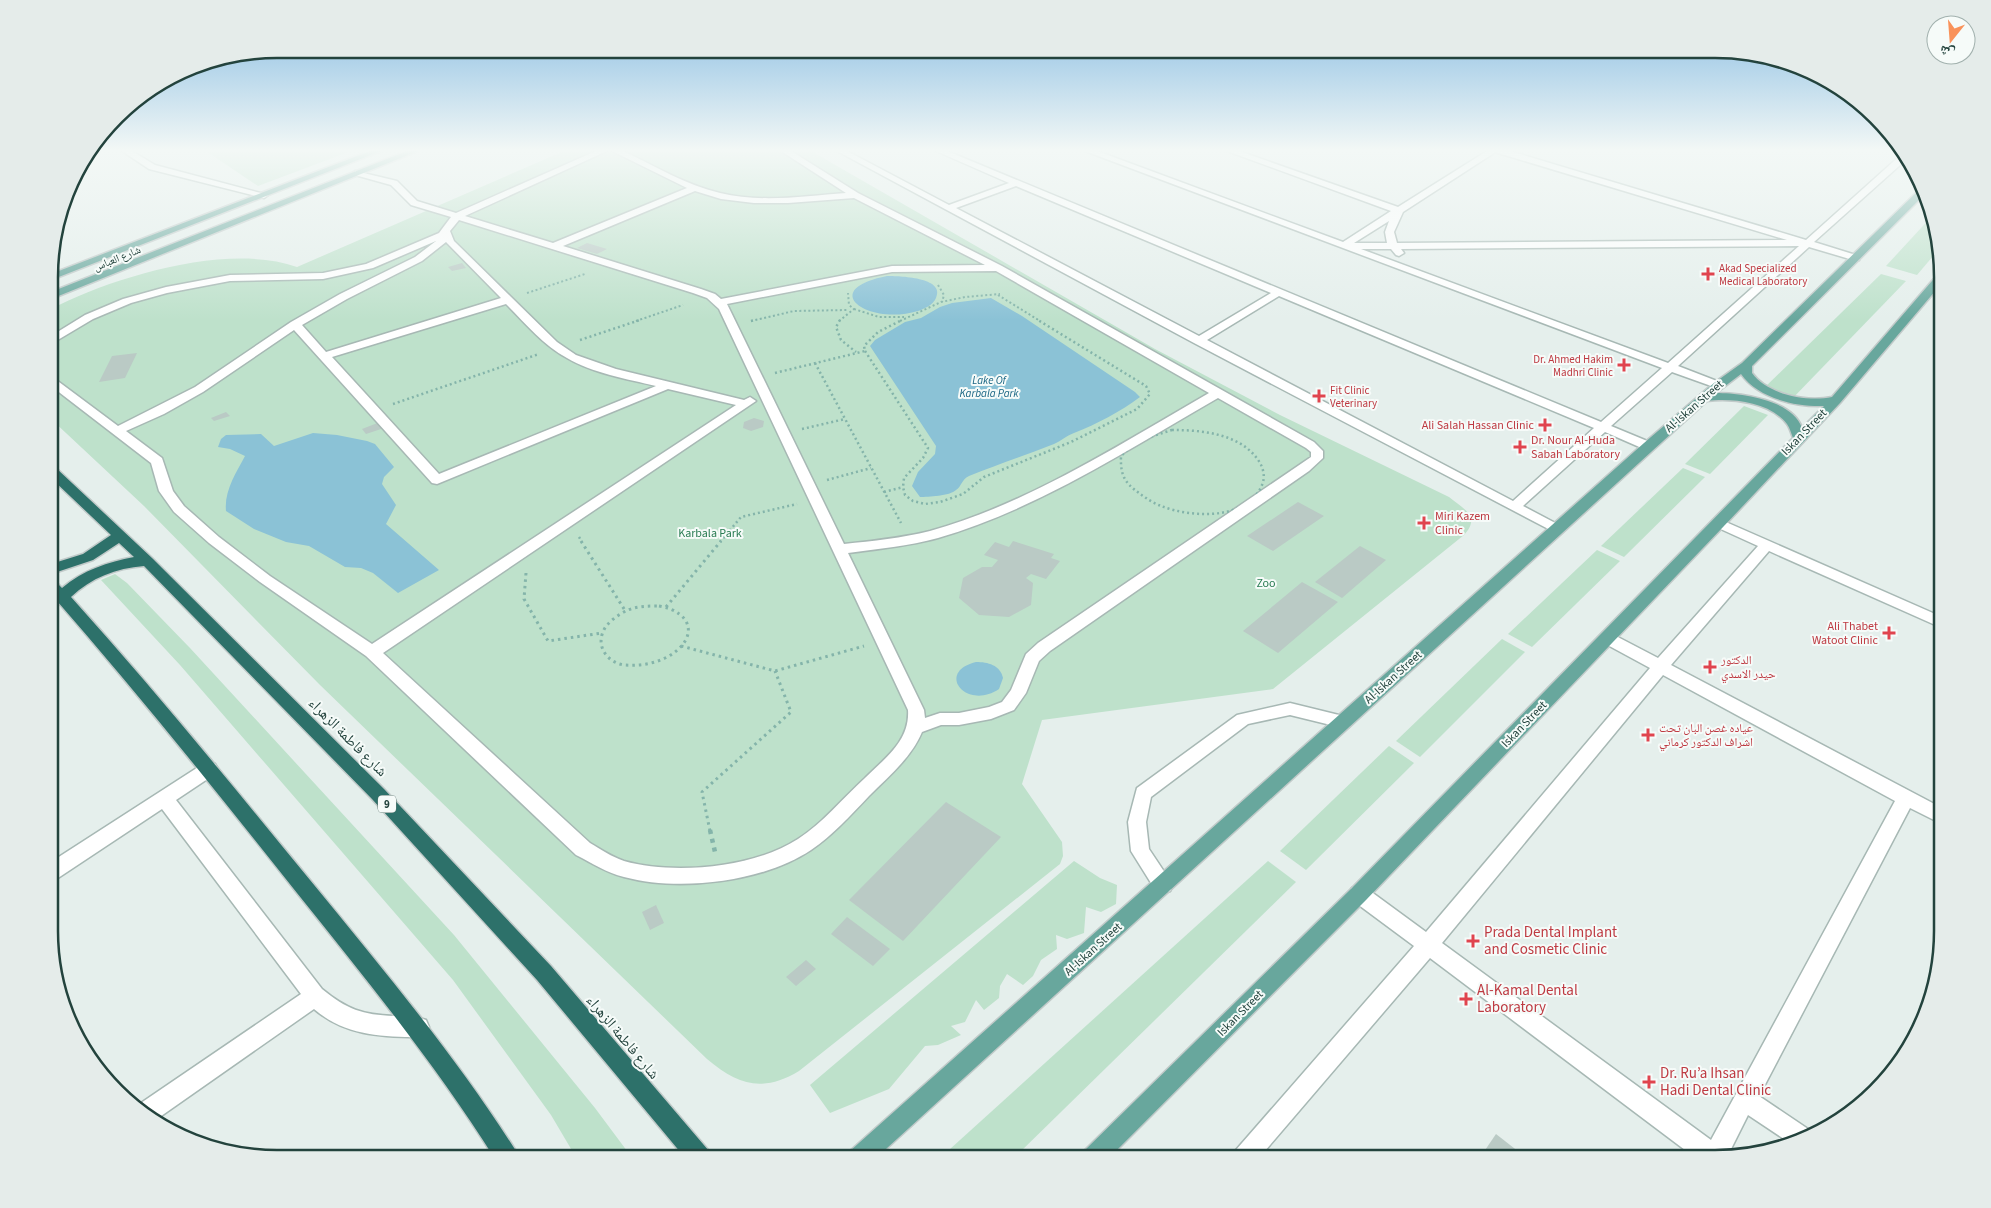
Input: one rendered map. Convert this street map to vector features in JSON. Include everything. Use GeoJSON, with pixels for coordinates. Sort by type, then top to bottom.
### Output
{"type":"FeatureCollection","features":[{"type":"Feature","properties":{"kind":"highway","name":"شارع فاطمة الزهراء"},"geometry":{"type":"LineString","coordinates":[[58,478],[147,561],[378,794],[524,952],[693,1150]]}},
{"type":"Feature","properties":{"kind":"highway"},"geometry":{"type":"LineString","coordinates":[[58,567],[78,562],[91,556],[103,549],[119,535]]}},
{"type":"Feature","properties":{"kind":"highway"},"geometry":{"type":"LineString","coordinates":[[58,589],[105,568],[147,561]]}},
{"type":"Feature","properties":{"kind":"highway"},"geometry":{"type":"LineString","coordinates":[[58,595],[209,769],[418,1027],[486,1123],[502,1150]]}},
{"type":"Feature","properties":{"kind":"main road","name":"شارع العباس"},"geometry":{"type":"LineString","coordinates":[[58,274],[232,207]]}},
{"type":"Feature","properties":{"kind":"main road","name":"شارع العباس"},"geometry":{"type":"LineString","coordinates":[[58,293],[272,207]]}},
{"type":"Feature","properties":{"kind":"main road","name":"Al-Iskan Street"},"geometry":{"type":"LineString","coordinates":[[868,1150],[1164,885],[1648,446],[1702,398],[1746,365],[1907,207]]}},
{"type":"Feature","properties":{"kind":"main road","name":"Iskan Street"},"geometry":{"type":"LineString","coordinates":[[1101,1150],[1359,894],[1719,523],[1798,437],[1836,400],[1934,289]]}},
{"type":"Feature","properties":{"kind":"main road"},"geometry":{"type":"LineString","coordinates":[[1746,365],[1745,370],[1756,384],[1782,396],[1812,402],[1836,400]]}},
{"type":"Feature","properties":{"kind":"main road"},"geometry":{"type":"LineString","coordinates":[[1702,398],[1712,396],[1737,397],[1764,404],[1782,413],[1794,424],[1798,431],[1798,437]]}},
{"type":"Feature","properties":{"kind":"street"},"geometry":{"type":"LineString","coordinates":[[58,386],[157,461],[166,491],[179,509],[214,540],[265,579],[372,652],[583,849],[608,863],[642,873],[663,875],[719,872],[764,862],[802,846],[818,834],[900,754],[916,728],[918,719],[916,710],[840,549],[733,325],[720,302],[697,291],[431,207]]}},
{"type":"Feature","properties":{"kind":"street"},"geometry":{"type":"LineString","coordinates":[[118,430],[155,415],[188,397],[295,324],[346,295],[422,258],[435,249],[457,216],[476,207]]}},
{"type":"Feature","properties":{"kind":"street"},"geometry":{"type":"LineString","coordinates":[[555,246],[647,207]]}},
{"type":"Feature","properties":{"kind":"street"},"geometry":{"type":"LineString","coordinates":[[879,207],[1027,284],[1310,444],[1317,451],[1317,458],[1044,647],[1032,658],[1018,693],[1008,706],[991,713],[959,719],[940,718],[916,728]]}},
{"type":"Feature","properties":{"kind":"street"},"geometry":{"type":"LineString","coordinates":[[1075,207],[1648,446]]}},
{"type":"Feature","properties":{"kind":"street"},"geometry":{"type":"LineString","coordinates":[[1241,207],[1718,385]]}},
{"type":"Feature","properties":{"kind":"street"},"geometry":{"type":"LineString","coordinates":[[1389,207],[1399,211]]}},
{"type":"Feature","properties":{"kind":"street"},"geometry":{"type":"LineString","coordinates":[[1343,246],[1405,207]]}},
{"type":"Feature","properties":{"kind":"street"},"geometry":{"type":"LineString","coordinates":[[1690,207],[1856,258]]}},
{"type":"Feature","properties":{"kind":"street"},"geometry":{"type":"LineString","coordinates":[[1514,507],[1848,207]]}},
{"type":"Feature","properties":{"kind":"street"},"geometry":{"type":"LineString","coordinates":[[948,208],[1556,530]]}},
{"type":"Feature","properties":{"kind":"street"},"geometry":{"type":"LineString","coordinates":[[1399,211],[1390,228],[1389,237],[1393,246],[1405,261],[1430,278]]}},
{"type":"Feature","properties":{"kind":"street"},"geometry":{"type":"LineString","coordinates":[[446,234],[507,300],[558,348],[572,357],[594,366],[746,404]]}},
{"type":"Feature","properties":{"kind":"street"},"geometry":{"type":"LineString","coordinates":[[58,336],[89,317],[126,301],[159,292],[230,278],[338,274],[384,261],[446,234]]}},
{"type":"Feature","properties":{"kind":"street"},"geometry":{"type":"LineString","coordinates":[[1343,246],[1809,243]]}},
{"type":"Feature","properties":{"kind":"street"},"geometry":{"type":"LineString","coordinates":[[720,302],[882,271],[928,268],[998,268]]}},
{"type":"Feature","properties":{"kind":"street"},"geometry":{"type":"LineString","coordinates":[[1198,341],[1279,292]]}},
{"type":"Feature","properties":{"kind":"street"},"geometry":{"type":"LineString","coordinates":[[324,356],[507,300]]}},
{"type":"Feature","properties":{"kind":"street"},"geometry":{"type":"LineString","coordinates":[[295,324],[437,480],[668,385]]}},
{"type":"Feature","properties":{"kind":"street"},"geometry":{"type":"LineString","coordinates":[[372,652],[764,392]]}},
{"type":"Feature","properties":{"kind":"street"},"geometry":{"type":"LineString","coordinates":[[840,549],[910,540],[944,531],[998,511],[1062,480],[1140,438],[1218,392]]}},
{"type":"Feature","properties":{"kind":"street"},"geometry":{"type":"LineString","coordinates":[[1719,523],[1934,619]]}},
{"type":"Feature","properties":{"kind":"street"},"geometry":{"type":"LineString","coordinates":[[1251,1150],[1428,945],[1660,667],[1767,545]]}},
{"type":"Feature","properties":{"kind":"street"},"geometry":{"type":"LineString","coordinates":[[1607,638],[1934,813]]}},
{"type":"Feature","properties":{"kind":"street"},"geometry":{"type":"LineString","coordinates":[[1164,885],[1140,851],[1137,822],[1143,793],[1243,719],[1290,709],[1343,722]]}},
{"type":"Feature","properties":{"kind":"street"},"geometry":{"type":"LineString","coordinates":[[58,867],[209,769]]}},
{"type":"Feature","properties":{"kind":"street"},"geometry":{"type":"LineString","coordinates":[[164,798],[315,996],[337,1014],[359,1023],[387,1027],[418,1027]]}},
{"type":"Feature","properties":{"kind":"street"},"geometry":{"type":"LineString","coordinates":[[1718,1150],[1906,798]]}},
{"type":"Feature","properties":{"kind":"street"},"geometry":{"type":"LineString","coordinates":[[1359,894],[1703,1150]]}},
{"type":"Feature","properties":{"kind":"street"},"geometry":{"type":"LineString","coordinates":[[150,1110],[315,996]]}},
{"type":"Feature","properties":{"kind":"street"},"geometry":{"type":"LineString","coordinates":[[1744,1099],[1796,1135]]}},
{"type":"Feature","properties":{"kind":"path"},"geometry":{"type":"LineString","coordinates":[[507,300],[612,265]]}},
{"type":"Feature","properties":{"kind":"path"},"geometry":{"type":"LineString","coordinates":[[998,295],[1137,379],[1146,386],[1150,394],[1137,409],[1115,421],[1071,442],[984,478],[963,494],[925,504],[913,501],[905,495],[903,487],[904,478],[923,458],[928,448],[865,351],[864,346],[878,332],[949,300],[998,295],[1027,284]]}},
{"type":"Feature","properties":{"kind":"path"},"geometry":{"type":"LineString","coordinates":[[374,410],[694,302],[706,300],[720,302]]}},
{"type":"Feature","properties":{"kind":"path"},"geometry":{"type":"LineString","coordinates":[[733,325],[782,313],[809,311],[841,312],[854,309],[879,317],[908,317]]}},
{"type":"Feature","properties":{"kind":"path"},"geometry":{"type":"LineString","coordinates":[[854,309],[841,318],[836,327],[841,340],[857,353]]}},
{"type":"Feature","properties":{"kind":"path"},"geometry":{"type":"LineString","coordinates":[[758,377],[865,351]]}},
{"type":"Feature","properties":{"kind":"path"},"geometry":{"type":"LineString","coordinates":[[815,363],[910,540]]}},
{"type":"Feature","properties":{"kind":"path"},"geometry":{"type":"LineString","coordinates":[[784,433],[845,419]]}},
{"type":"Feature","properties":{"kind":"path"},"geometry":{"type":"LineString","coordinates":[[1172,430],[1194,430],[1216,434],[1235,441],[1251,452],[1261,464],[1265,478],[1261,491],[1250,502],[1232,510],[1211,514],[1188,514],[1166,509],[1146,501],[1126,484],[1122,478],[1119,465],[1123,453],[1140,438],[1172,430]]}},
{"type":"Feature","properties":{"kind":"path"},"geometry":{"type":"LineString","coordinates":[[809,485],[872,468]]}},
{"type":"Feature","properties":{"kind":"path"},"geometry":{"type":"LineString","coordinates":[[884,492],[903,487]]}},
{"type":"Feature","properties":{"kind":"path"},"geometry":{"type":"LineString","coordinates":[[666,607],[741,517],[816,499]]}},
{"type":"Feature","properties":{"kind":"path"},"geometry":{"type":"LineString","coordinates":[[569,521],[626,612]]}},
{"type":"Feature","properties":{"kind":"path"},"geometry":{"type":"LineString","coordinates":[[528,549],[524,599],[548,641],[602,633]]}},
{"type":"Feature","properties":{"kind":"path"},"geometry":{"type":"LineString","coordinates":[[647,606],[666,607],[682,615],[687,623],[688,632],[681,646],[664,659],[634,666],[610,660],[602,652],[599,643],[608,623],[626,612],[647,606]]}},
{"type":"Feature","properties":{"kind":"path"},"geometry":{"type":"LineString","coordinates":[[681,646],[775,671],[883,641]]}},
{"type":"Feature","properties":{"kind":"path"},"geometry":{"type":"LineString","coordinates":[[719,872],[702,792],[791,712],[775,671]]}},
{"type":"Feature","properties":{"kind":"green space","name":"Karbala Park"},"geometry":{"type":"Polygon","coordinates":[[[434,207],[909,207],[1155,349],[1280,415],[1449,497],[1468,513],[1471,523],[1464,535],[1273,689],[1042,720],[1022,784],[1062,842],[1063,856],[1060,864],[799,1071],[773,1082],[751,1083],[729,1075],[707,1059],[320,685],[144,506],[58,426],[58,306],[113,283],[144,273],[176,266],[240,259],[270,261],[297,267],[434,207]]]}},
{"type":"Feature","properties":{"kind":"green space"},"geometry":{"type":"Polygon","coordinates":[[[1926,222],[1933,257],[1917,275],[1886,266],[1926,222]]]}},
{"type":"Feature","properties":{"kind":"green space"},"geometry":{"type":"Polygon","coordinates":[[[1881,274],[1906,281],[1790,401],[1761,391],[1881,274]]]}},
{"type":"Feature","properties":{"kind":"green space"},"geometry":{"type":"Polygon","coordinates":[[[1744,406],[1768,415],[1710,474],[1685,464],[1744,406]]]}},
{"type":"Feature","properties":{"kind":"green space"},"geometry":{"type":"Polygon","coordinates":[[[1683,468],[1705,477],[1624,557],[1601,546],[1683,468]]]}},
{"type":"Feature","properties":{"kind":"green space"},"geometry":{"type":"Polygon","coordinates":[[[1597,550],[1620,561],[1532,647],[1508,634],[1597,550]]]}},
{"type":"Feature","properties":{"kind":"green space"},"geometry":{"type":"Polygon","coordinates":[[[115,574],[127,583],[190,648],[454,935],[595,1108],[626,1150],[572,1150],[551,1115],[453,980],[180,665],[101,580],[115,574]]]}},
{"type":"Feature","properties":{"kind":"green space"},"geometry":{"type":"Polygon","coordinates":[[[1502,639],[1525,652],[1420,757],[1396,741],[1502,639]]]}},
{"type":"Feature","properties":{"kind":"green space"},"geometry":{"type":"Polygon","coordinates":[[[1389,746],[1414,763],[1306,870],[1280,851],[1389,746]]]}},
{"type":"Feature","properties":{"kind":"green space"},"geometry":{"type":"Polygon","coordinates":[[[1074,861],[1100,878],[1117,885],[1116,904],[1101,912],[1086,907],[1084,933],[1067,939],[1056,935],[1057,949],[1041,960],[1033,976],[1023,985],[1007,974],[1000,986],[999,998],[984,1010],[976,1000],[965,1022],[951,1026],[961,1035],[938,1045],[925,1046],[889,1089],[830,1113],[810,1085],[1074,861]]]}},
{"type":"Feature","properties":{"kind":"green space"},"geometry":{"type":"Polygon","coordinates":[[[1268,861],[1296,882],[1022,1150],[949,1150],[1268,861]]]}},
{"type":"Feature","properties":{"kind":"water"},"geometry":{"type":"Polygon","coordinates":[[[887,276],[910,277],[928,282],[937,291],[936,298],[931,305],[923,309],[900,314],[882,314],[868,310],[858,304],[853,297],[855,289],[866,282],[887,276]]]}},
{"type":"Feature","properties":{"kind":"water","name":"Lake Of Karbala Park"},"geometry":{"type":"Polygon","coordinates":[[[991,298],[1022,316],[1140,397],[1108,417],[1054,444],[969,476],[964,479],[958,488],[949,494],[920,497],[912,486],[918,472],[935,454],[936,446],[870,346],[875,340],[905,322],[921,318],[940,307],[952,303],[991,298]]]}},
{"type":"Feature","properties":{"kind":"water"},"geometry":{"type":"Polygon","coordinates":[[[313,433],[337,435],[375,444],[394,467],[384,477],[382,484],[396,505],[386,524],[439,570],[398,593],[373,573],[361,568],[345,567],[309,546],[286,542],[254,529],[226,511],[229,489],[245,456],[230,449],[218,447],[221,439],[226,435],[261,434],[274,446],[313,433]]]}},
{"type":"Feature","properties":{"kind":"water"},"geometry":{"type":"Polygon","coordinates":[[[976,662],[989,664],[999,670],[1003,678],[999,689],[987,695],[976,695],[966,693],[960,688],[957,681],[958,674],[964,667],[976,662]]]}},
{"type":"Feature","properties":{"kind":"building"},"geometry":{"type":"Polygon","coordinates":[[[587,243],[607,249],[597,254],[577,248],[587,243]]]}},
{"type":"Feature","properties":{"kind":"building"},"geometry":{"type":"Polygon","coordinates":[[[462,263],[466,268],[452,271],[448,267],[462,263]]]}},
{"type":"Feature","properties":{"kind":"building"},"geometry":{"type":"Polygon","coordinates":[[[137,353],[125,378],[99,382],[112,356],[137,353]]]}},
{"type":"Feature","properties":{"kind":"building"},"geometry":{"type":"Polygon","coordinates":[[[226,412],[230,416],[214,421],[211,418],[226,412]]]}},
{"type":"Feature","properties":{"kind":"building"},"geometry":{"type":"Polygon","coordinates":[[[754,418],[764,421],[763,427],[751,431],[743,428],[744,422],[754,418]]]}},
{"type":"Feature","properties":{"kind":"building"},"geometry":{"type":"Polygon","coordinates":[[[380,422],[384,428],[366,434],[362,429],[380,422]]]}},
{"type":"Feature","properties":{"kind":"building"},"geometry":{"type":"Polygon","coordinates":[[[1298,502],[1324,516],[1273,551],[1247,536],[1298,502]]]}},
{"type":"Feature","properties":{"kind":"building"},"geometry":{"type":"Polygon","coordinates":[[[1013,541],[1054,554],[1051,558],[1060,561],[1046,579],[1031,574],[1026,578],[1033,583],[1031,605],[1009,617],[979,615],[959,598],[963,578],[982,567],[992,567],[998,560],[984,555],[995,542],[1009,547],[1013,541]]]}},
{"type":"Feature","properties":{"kind":"building"},"geometry":{"type":"Polygon","coordinates":[[[1360,546],[1386,560],[1342,598],[1315,582],[1360,546]]]}},
{"type":"Feature","properties":{"kind":"building"},"geometry":{"type":"Polygon","coordinates":[[[1302,582],[1338,602],[1278,653],[1243,631],[1302,582]]]}},
{"type":"Feature","properties":{"kind":"building"},"geometry":{"type":"Polygon","coordinates":[[[946,802],[1001,837],[903,941],[849,900],[946,802]]]}},
{"type":"Feature","properties":{"kind":"building"},"geometry":{"type":"Polygon","coordinates":[[[656,905],[664,923],[650,930],[642,912],[656,905]]]}},
{"type":"Feature","properties":{"kind":"building"},"geometry":{"type":"Polygon","coordinates":[[[847,917],[890,949],[873,966],[831,934],[847,917]]]}},
{"type":"Feature","properties":{"kind":"building"},"geometry":{"type":"Polygon","coordinates":[[[806,960],[816,969],[796,986],[786,977],[806,960]]]}},
{"type":"Feature","properties":{"kind":"building"},"geometry":{"type":"Polygon","coordinates":[[[1496,1134],[1516,1150],[1485,1150],[1496,1134]]]}},
{"type":"Feature","properties":{"kind":"place","name":"Akad Specialized Medical Laboratory"},"geometry":{"type":"Point","coordinates":[1708,274]}},
{"type":"Feature","properties":{"kind":"place","name":"Dr. Ahmed Hakim Madhri Clinic"},"geometry":{"type":"Point","coordinates":[1624,365]}},
{"type":"Feature","properties":{"kind":"place","name":"Fit Clinic Veterinary"},"geometry":{"type":"Point","coordinates":[1319,396]}},
{"type":"Feature","properties":{"kind":"place","name":"Ali Salah Hassan Clinic"},"geometry":{"type":"Point","coordinates":[1545,425]}},
{"type":"Feature","properties":{"kind":"place","name":"Dr. Nour Al-Huda Sabah Laboratory"},"geometry":{"type":"Point","coordinates":[1520,447]}},
{"type":"Feature","properties":{"kind":"place","name":"Miri Kazem Clinic"},"geometry":{"type":"Point","coordinates":[1424,523]}},
{"type":"Feature","properties":{"kind":"place","name":"Ali Thabet Watoot Clinic"},"geometry":{"type":"Point","coordinates":[1889,633]}},
{"type":"Feature","properties":{"kind":"place","name":"الدكتور حيدر الاسدي"},"geometry":{"type":"Point","coordinates":[1710,667]}},
{"type":"Feature","properties":{"kind":"place","name":"عياده غصن البان تحت اشراف الدكتور كرماني"},"geometry":{"type":"Point","coordinates":[1648,735]}},
{"type":"Feature","properties":{"kind":"place","name":"Prada Dental Implant and Cosmetic Clinic"},"geometry":{"type":"Point","coordinates":[1473,941]}},
{"type":"Feature","properties":{"kind":"place","name":"Al-Kamal Dental Laboratory"},"geometry":{"type":"Point","coordinates":[1466,999]}},
{"type":"Feature","properties":{"kind":"place","name":"Dr. Ru’a Ihsan Hadi Dental Clinic"},"geometry":{"type":"Point","coordinates":[1649,1082]}},
{"type":"Feature","properties":{"kind":"park label","name":"Zoo"},"geometry":{"type":"Point","coordinates":[1266,583]}}]}
